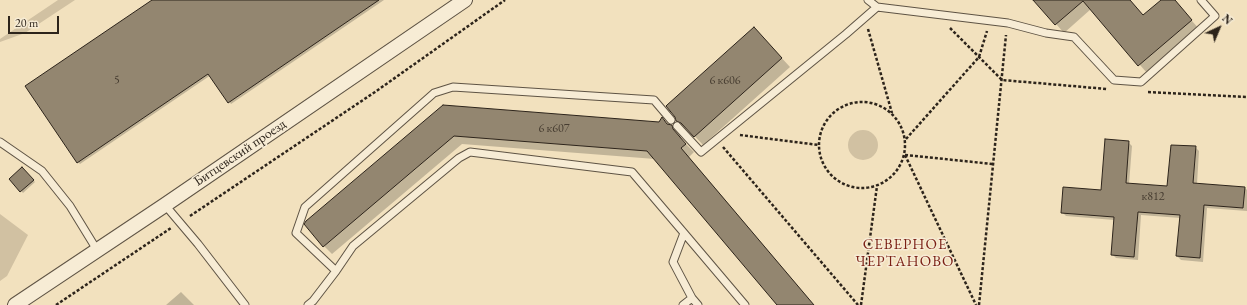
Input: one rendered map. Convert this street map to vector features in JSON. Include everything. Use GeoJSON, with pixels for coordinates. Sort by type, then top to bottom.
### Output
{"type":"FeatureCollection","features":[{"type":"Feature","properties":{"kind":"street","name":"Битцевский проезд"},"geometry":{"type":"LineString","coordinates":[[15,305],[165,205],[465,0]]}},
{"type":"Feature","properties":{"kind":"lane"},"geometry":{"type":"LineString","coordinates":[[868,0],[877,8],[1008,23],[1046,33],[1074,37],[1114,80],[1141,82],[1214,16],[1201,0]]}},
{"type":"Feature","properties":{"kind":"lane"},"geometry":{"type":"LineString","coordinates":[[677,126],[701,152],[877,8]]}},
{"type":"Feature","properties":{"kind":"lane"},"geometry":{"type":"LineString","coordinates":[[336,272],[296,233],[305,207],[434,94],[453,87],[654,100],[671,120]]}},
{"type":"Feature","properties":{"kind":"lane"},"geometry":{"type":"LineString","coordinates":[[0,142],[42,171],[70,206],[97,250]]}},
{"type":"Feature","properties":{"kind":"lane"},"geometry":{"type":"LineString","coordinates":[[308,305],[314,301],[353,246],[458,158],[470,152],[632,172],[744,305]]}},
{"type":"Feature","properties":{"kind":"lane"},"geometry":{"type":"LineString","coordinates":[[165,205],[198,244],[245,305]]}},
{"type":"Feature","properties":{"kind":"lane"},"geometry":{"type":"LineString","coordinates":[[684,233],[673,262],[692,298],[698,305]]}},
{"type":"Feature","properties":{"kind":"lane"},"geometry":{"type":"LineString","coordinates":[[683,305],[692,298]]}},
{"type":"Feature","properties":{"kind":"path"},"geometry":{"type":"LineString","coordinates":[[56,305],[375,92],[505,0]]}},
{"type":"Feature","properties":{"kind":"path"},"geometry":{"type":"LineString","coordinates":[[938,15],[1002,80]]}},
{"type":"Feature","properties":{"kind":"path"},"geometry":{"type":"LineString","coordinates":[[865,18],[892,113]]}},
{"type":"Feature","properties":{"kind":"path"},"geometry":{"type":"LineString","coordinates":[[906,140],[979,57],[990,21]]}},
{"type":"Feature","properties":{"kind":"path"},"geometry":{"type":"LineString","coordinates":[[978,305],[1008,23]]}},
{"type":"Feature","properties":{"kind":"path"},"geometry":{"type":"LineString","coordinates":[[865,102],[880,105],[892,113],[901,125],[906,140],[905,155],[899,168],[889,180],[877,186],[863,188],[850,186],[838,180],[828,171],[821,159],[819,145],[821,132],[827,119],[836,110],[850,103],[865,102]]}},
{"type":"Feature","properties":{"kind":"path"},"geometry":{"type":"LineString","coordinates":[[724,133],[819,145]]}},
{"type":"Feature","properties":{"kind":"path"},"geometry":{"type":"LineString","coordinates":[[716,139],[860,305]]}},
{"type":"Feature","properties":{"kind":"path"},"geometry":{"type":"LineString","coordinates":[[905,155],[993,164]]}},
{"type":"Feature","properties":{"kind":"path"},"geometry":{"type":"LineString","coordinates":[[905,155],[978,305]]}},
{"type":"Feature","properties":{"kind":"path"},"geometry":{"type":"LineString","coordinates":[[860,305],[877,186]]}},
{"type":"Feature","properties":{"kind":"shaded area"},"geometry":{"type":"Polygon","coordinates":[[[58,0],[75,0],[25,33],[0,42],[0,39],[58,0]]]}},
{"type":"Feature","properties":{"kind":"shaded area"},"geometry":{"type":"Polygon","coordinates":[[[863,130],[874,134],[878,145],[874,156],[863,160],[852,156],[848,145],[852,134],[863,130]]]}},
{"type":"Feature","properties":{"kind":"shaded area"},"geometry":{"type":"Polygon","coordinates":[[[0,214],[28,235],[7,276],[0,281],[0,214]]]}},
{"type":"Feature","properties":{"kind":"building"},"geometry":{"type":"Polygon","coordinates":[[[152,0],[379,0],[228,103],[208,74],[77,163],[25,86],[152,0]]]}},
{"type":"Feature","properties":{"kind":"building"},"geometry":{"type":"Polygon","coordinates":[[[1033,0],[1130,0],[1143,15],[1161,0],[1175,0],[1192,20],[1138,66],[1083,1],[1055,25],[1033,0]]]}},
{"type":"Feature","properties":{"kind":"building"},"geometry":{"type":"Polygon","coordinates":[[[754,27],[782,58],[694,137],[681,123],[676,121],[675,117],[666,106],[754,27]]]}},
{"type":"Feature","properties":{"kind":"building"},"geometry":{"type":"Polygon","coordinates":[[[443,105],[659,122],[662,117],[667,124],[672,125],[673,129],[686,144],[681,148],[814,305],[777,305],[647,151],[454,136],[323,247],[304,224],[306,221],[443,105]]]}},
{"type":"Feature","properties":{"kind":"building"},"geometry":{"type":"Polygon","coordinates":[[[1105,139],[1129,141],[1126,183],[1167,186],[1171,145],[1196,146],[1193,183],[1245,187],[1243,208],[1204,205],[1200,258],[1176,256],[1180,215],[1138,212],[1134,257],[1111,255],[1114,217],[1061,213],[1063,187],[1101,190],[1105,139]]]}},
{"type":"Feature","properties":{"kind":"building"},"geometry":{"type":"Polygon","coordinates":[[[22,167],[34,180],[20,192],[9,179],[22,167]]]}},
{"type":"Feature","properties":{"kind":"district","name":"СЕВЕРНОЕ ЧЕРТАНОВО"},"geometry":{"type":"Point","coordinates":[905,254]}}]}
